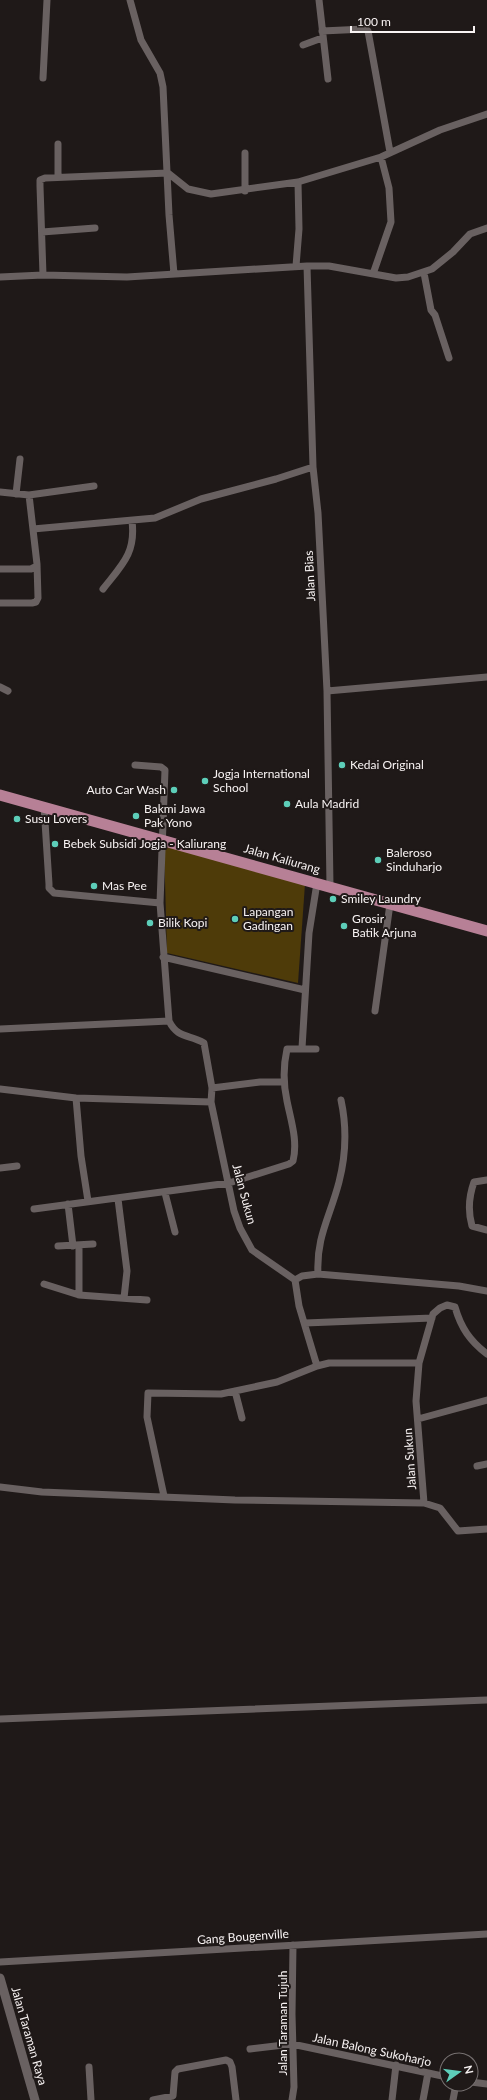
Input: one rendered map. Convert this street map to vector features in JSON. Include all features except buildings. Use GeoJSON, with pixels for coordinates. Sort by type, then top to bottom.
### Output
{"type":"FeatureCollection","features":[{"type":"Feature","properties":{"kind":"main road","name":"Jalan Kaliurang"},"geometry":{"type":"LineString","coordinates":[[0,795],[163,839],[487,931]]}},
{"type":"Feature","properties":{"kind":"street"},"geometry":{"type":"LineString","coordinates":[[43,78],[47,0]]}},
{"type":"Feature","properties":{"kind":"street"},"geometry":{"type":"LineString","coordinates":[[130,0],[141,40],[160,73],[163,87],[174,274]]}},
{"type":"Feature","properties":{"kind":"street"},"geometry":{"type":"LineString","coordinates":[[318,0],[328,79]]}},
{"type":"Feature","properties":{"kind":"street"},"geometry":{"type":"LineString","coordinates":[[303,45],[322,34],[365,29],[368,31],[390,152]]}},
{"type":"Feature","properties":{"kind":"street"},"geometry":{"type":"LineString","coordinates":[[43,275],[40,180],[45,178],[168,173],[188,189],[200,192],[211,194],[245,191],[298,182],[381,157],[440,130],[487,114]]}},
{"type":"Feature","properties":{"kind":"street"},"geometry":{"type":"LineString","coordinates":[[58,144],[58,177]]}},
{"type":"Feature","properties":{"kind":"street"},"geometry":{"type":"LineString","coordinates":[[245,153],[245,191]]}},
{"type":"Feature","properties":{"kind":"street"},"geometry":{"type":"LineString","coordinates":[[373,274],[391,222],[389,188],[381,157]]}},
{"type":"Feature","properties":{"kind":"street"},"geometry":{"type":"LineString","coordinates":[[296,266],[299,229],[298,182]]}},
{"type":"Feature","properties":{"kind":"street"},"geometry":{"type":"LineString","coordinates":[[42,232],[94,228]]}},
{"type":"Feature","properties":{"kind":"street"},"geometry":{"type":"LineString","coordinates":[[0,277],[43,275],[127,277],[296,266],[329,266],[396,278],[424,273],[453,252],[470,234],[487,228]]}},
{"type":"Feature","properties":{"kind":"street","name":"Jalan Bias"},"geometry":{"type":"LineString","coordinates":[[307,266],[314,467],[318,513],[326,691],[330,886]]}},
{"type":"Feature","properties":{"kind":"street"},"geometry":{"type":"LineString","coordinates":[[424,273],[432,310],[436,315],[449,358]]}},
{"type":"Feature","properties":{"kind":"street"},"geometry":{"type":"LineString","coordinates":[[16,494],[20,459]]}},
{"type":"Feature","properties":{"kind":"street"},"geometry":{"type":"LineString","coordinates":[[33,529],[155,518],[201,499],[314,467]]}},
{"type":"Feature","properties":{"kind":"street"},"geometry":{"type":"LineString","coordinates":[[0,492],[29,495],[94,486]]}},
{"type":"Feature","properties":{"kind":"street"},"geometry":{"type":"LineString","coordinates":[[0,603],[36,602],[39,590],[29,495]]}},
{"type":"Feature","properties":{"kind":"street"},"geometry":{"type":"LineString","coordinates":[[103,589],[119,568],[132,546],[134,536],[132,521]]}},
{"type":"Feature","properties":{"kind":"street"},"geometry":{"type":"LineString","coordinates":[[0,569],[31,569],[37,566]]}},
{"type":"Feature","properties":{"kind":"street"},"geometry":{"type":"LineString","coordinates":[[326,691],[487,677]]}},
{"type":"Feature","properties":{"kind":"street"},"geometry":{"type":"LineString","coordinates":[[0,687],[8,691]]}},
{"type":"Feature","properties":{"kind":"street"},"geometry":{"type":"LineString","coordinates":[[0,1028],[169,1021],[160,903],[165,770],[161,767],[135,765]]}},
{"type":"Feature","properties":{"kind":"street"},"geometry":{"type":"LineString","coordinates":[[44,806],[49,884],[51,891],[54,893],[160,903]]}},
{"type":"Feature","properties":{"kind":"street"},"geometry":{"type":"LineString","coordinates":[[302,1048],[308,933],[317,883]]}},
{"type":"Feature","properties":{"kind":"street"},"geometry":{"type":"LineString","coordinates":[[375,1010],[382,950],[390,904]]}},
{"type":"Feature","properties":{"kind":"street"},"geometry":{"type":"LineString","coordinates":[[163,957],[305,990]]}},
{"type":"Feature","properties":{"kind":"street","name":"Jalan Sukun"},"geometry":{"type":"LineString","coordinates":[[169,1021],[173,1030],[180,1035],[197,1039],[204,1043],[212,1088],[211,1102],[240,1228],[252,1250],[295,1280]]}},
{"type":"Feature","properties":{"kind":"street"},"geometry":{"type":"LineString","coordinates":[[34,1210],[88,1201],[165,1193],[229,1183],[293,1161],[294,1139],[283,1071],[287,1049],[316,1049]]}},
{"type":"Feature","properties":{"kind":"street"},"geometry":{"type":"LineString","coordinates":[[212,1088],[260,1082],[284,1082]]}},
{"type":"Feature","properties":{"kind":"street"},"geometry":{"type":"LineString","coordinates":[[0,1089],[76,1098],[211,1102]]}},
{"type":"Feature","properties":{"kind":"street"},"geometry":{"type":"LineString","coordinates":[[76,1098],[81,1156],[88,1201]]}},
{"type":"Feature","properties":{"kind":"street"},"geometry":{"type":"LineString","coordinates":[[318,1274],[317,1257],[321,1235],[339,1183],[345,1151],[346,1124],[341,1100]]}},
{"type":"Feature","properties":{"kind":"street"},"geometry":{"type":"LineString","coordinates":[[0,1168],[17,1166]]}},
{"type":"Feature","properties":{"kind":"street"},"geometry":{"type":"LineString","coordinates":[[487,1180],[474,1182],[470,1192],[469,1208],[472,1226],[487,1230]]}},
{"type":"Feature","properties":{"kind":"street"},"geometry":{"type":"LineString","coordinates":[[165,1193],[175,1232]]}},
{"type":"Feature","properties":{"kind":"street"},"geometry":{"type":"LineString","coordinates":[[118,1199],[127,1271],[124,1298]]}},
{"type":"Feature","properties":{"kind":"street"},"geometry":{"type":"LineString","coordinates":[[68,1204],[76,1245],[78,1295]]}},
{"type":"Feature","properties":{"kind":"street"},"geometry":{"type":"LineString","coordinates":[[58,1246],[93,1244]]}},
{"type":"Feature","properties":{"kind":"street"},"geometry":{"type":"LineString","coordinates":[[318,1366],[306,1323],[299,1306],[295,1280],[302,1276],[318,1274],[459,1286],[487,1291]]}},
{"type":"Feature","properties":{"kind":"street"},"geometry":{"type":"LineString","coordinates":[[44,1284],[78,1295],[147,1300]]}},
{"type":"Feature","properties":{"kind":"street"},"geometry":{"type":"LineString","coordinates":[[306,1323],[432,1318],[440,1308],[447,1305],[455,1307],[463,1330],[473,1343],[487,1354]]}},
{"type":"Feature","properties":{"kind":"street","name":"Jalan Sukun"},"geometry":{"type":"LineString","coordinates":[[424,1503],[416,1401],[419,1363],[432,1318]]}},
{"type":"Feature","properties":{"kind":"street"},"geometry":{"type":"LineString","coordinates":[[164,1496],[147,1417],[148,1393],[221,1394],[277,1382],[318,1366],[355,1362],[419,1363]]}},
{"type":"Feature","properties":{"kind":"street"},"geometry":{"type":"LineString","coordinates":[[235,1391],[242,1418]]}},
{"type":"Feature","properties":{"kind":"street"},"geometry":{"type":"LineString","coordinates":[[418,1419],[487,1400]]}},
{"type":"Feature","properties":{"kind":"street"},"geometry":{"type":"LineString","coordinates":[[478,1466],[487,1464]]}},
{"type":"Feature","properties":{"kind":"street"},"geometry":{"type":"LineString","coordinates":[[0,1487],[42,1492],[235,1500],[424,1503],[440,1508],[458,1531],[487,1530]]}},
{"type":"Feature","properties":{"kind":"street"},"geometry":{"type":"LineString","coordinates":[[0,1719],[487,1700]]}},
{"type":"Feature","properties":{"kind":"street","name":"Gang Bougenville"},"geometry":{"type":"LineString","coordinates":[[0,1962],[487,1934]]}},
{"type":"Feature","properties":{"kind":"street","name":"Jalan Taraman Tujuh"},"geometry":{"type":"LineString","coordinates":[[292,2100],[294,2086],[292,2044],[293,1945]]}},
{"type":"Feature","properties":{"kind":"street","name":"Jalan Taraman Raya"},"geometry":{"type":"LineString","coordinates":[[0,1978],[35,2100]]}},
{"type":"Feature","properties":{"kind":"street","name":"Jalan Balong Sukoharjo"},"geometry":{"type":"LineString","coordinates":[[250,2049],[292,2044],[439,2075]]}},
{"type":"Feature","properties":{"kind":"street"},"geometry":{"type":"LineString","coordinates":[[153,2100],[173,2096],[175,2072],[178,2069],[226,2060],[230,2062],[232,2067],[236,2100]]}},
{"type":"Feature","properties":{"kind":"street"},"geometry":{"type":"LineString","coordinates":[[392,2100],[396,2065]]}},
{"type":"Feature","properties":{"kind":"street"},"geometry":{"type":"LineString","coordinates":[[89,2067],[91,2100]]}},
{"type":"Feature","properties":{"kind":"street"},"geometry":{"type":"LineString","coordinates":[[423,2100],[428,2073]]}},
{"type":"Feature","properties":{"kind":"shaded area","name":"Lapangan Gadingan"},"geometry":{"type":"Polygon","coordinates":[[[164,845],[305,884],[298,983],[167,953],[164,845]]]}},
{"type":"Feature","properties":{"kind":"place","name":"Kedai Original"},"geometry":{"type":"Point","coordinates":[342,765]}},
{"type":"Feature","properties":{"kind":"place","name":"Jogja International School"},"geometry":{"type":"Point","coordinates":[205,781]}},
{"type":"Feature","properties":{"kind":"place","name":"Auto Car Wash"},"geometry":{"type":"Point","coordinates":[174,790]}},
{"type":"Feature","properties":{"kind":"place","name":"Aula Madrid"},"geometry":{"type":"Point","coordinates":[287,804]}},
{"type":"Feature","properties":{"kind":"place","name":"Bakmi Jawa Pak Yono"},"geometry":{"type":"Point","coordinates":[136,816]}},
{"type":"Feature","properties":{"kind":"place","name":"Susu Lovers"},"geometry":{"type":"Point","coordinates":[17,819]}},
{"type":"Feature","properties":{"kind":"place","name":"Bebek Subsidi Jogja - Kaliurang"},"geometry":{"type":"Point","coordinates":[55,844]}},
{"type":"Feature","properties":{"kind":"place","name":"Baleroso Sinduharjo"},"geometry":{"type":"Point","coordinates":[378,860]}},
{"type":"Feature","properties":{"kind":"place","name":"Mas Pee"},"geometry":{"type":"Point","coordinates":[94,886]}},
{"type":"Feature","properties":{"kind":"place","name":"Smiley Laundry"},"geometry":{"type":"Point","coordinates":[333,899]}},
{"type":"Feature","properties":{"kind":"place","name":"Lapangan Gadingan"},"geometry":{"type":"Point","coordinates":[235,919]}},
{"type":"Feature","properties":{"kind":"place","name":"Bilik Kopi"},"geometry":{"type":"Point","coordinates":[150,923]}},
{"type":"Feature","properties":{"kind":"place","name":"Grosir Batik Arjuna"},"geometry":{"type":"Point","coordinates":[344,926]}}]}
